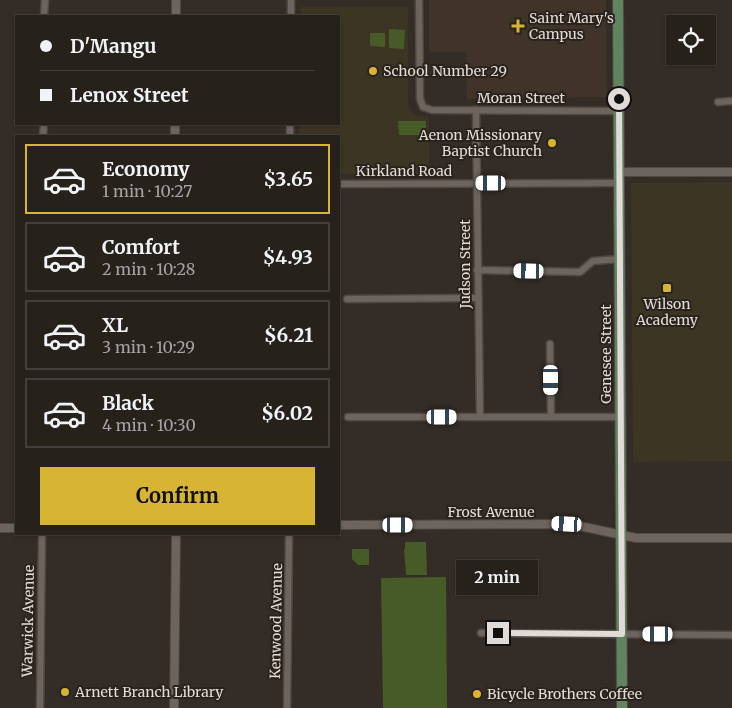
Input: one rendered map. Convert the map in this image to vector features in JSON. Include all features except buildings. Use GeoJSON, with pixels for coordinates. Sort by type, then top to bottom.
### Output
{"type":"FeatureCollection","features":[{"type":"Feature","properties":{"kind":"main road","name":"Genesee Street"},"geometry":{"type":"LineString","coordinates":[[618,0],[622,708]]}},
{"type":"Feature","properties":{"kind":"street"},"geometry":{"type":"LineString","coordinates":[[44,15],[45,0]]}},
{"type":"Feature","properties":{"kind":"street"},"geometry":{"type":"LineString","coordinates":[[176,0],[176,15]]}},
{"type":"Feature","properties":{"kind":"street"},"geometry":{"type":"LineString","coordinates":[[291,0],[291,15]]}},
{"type":"Feature","properties":{"kind":"street","name":"Moran Street"},"geometry":{"type":"LineString","coordinates":[[419,0],[420,99],[423,107],[432,110],[619,111]]}},
{"type":"Feature","properties":{"kind":"street"},"geometry":{"type":"LineString","coordinates":[[718,102],[732,101]]}},
{"type":"Feature","properties":{"kind":"street","name":"Judson Street"},"geometry":{"type":"LineString","coordinates":[[476,110],[480,417]]}},
{"type":"Feature","properties":{"kind":"street"},"geometry":{"type":"LineString","coordinates":[[619,178],[732,172]]}},
{"type":"Feature","properties":{"kind":"street","name":"Kirkland Road"},"geometry":{"type":"LineString","coordinates":[[340,184],[477,183],[619,178]]}},
{"type":"Feature","properties":{"kind":"street"},"geometry":{"type":"LineString","coordinates":[[477,270],[580,272],[593,262],[620,258]]}},
{"type":"Feature","properties":{"kind":"street"},"geometry":{"type":"LineString","coordinates":[[347,299],[477,298]]}},
{"type":"Feature","properties":{"kind":"street"},"geometry":{"type":"LineString","coordinates":[[550,344],[551,417]]}},
{"type":"Feature","properties":{"kind":"street"},"geometry":{"type":"LineString","coordinates":[[348,417],[620,417]]}},
{"type":"Feature","properties":{"kind":"street","name":"Frost Avenue"},"geometry":{"type":"LineString","coordinates":[[340,526],[556,524],[575,525],[621,536],[641,538],[732,538]]}},
{"type":"Feature","properties":{"kind":"street"},"geometry":{"type":"LineString","coordinates":[[0,528],[15,528]]}},
{"type":"Feature","properties":{"kind":"street","name":"Warwick Avenue"},"geometry":{"type":"LineString","coordinates":[[40,708],[42,535]]}},
{"type":"Feature","properties":{"kind":"street"},"geometry":{"type":"LineString","coordinates":[[174,708],[176,535]]}},
{"type":"Feature","properties":{"kind":"street","name":"Kenwood Avenue"},"geometry":{"type":"LineString","coordinates":[[287,708],[289,535]]}},
{"type":"Feature","properties":{"kind":"street"},"geometry":{"type":"LineString","coordinates":[[481,633],[732,635]]}},
{"type":"Feature","properties":{"kind":"shaded area","name":"Saint Mary's Campus"},"geometry":{"type":"Polygon","coordinates":[[[429,0],[606,0],[607,97],[467,99],[466,52],[429,52],[429,0]]]}},
{"type":"Feature","properties":{"kind":"shaded area","name":"School Number 29"},"geometry":{"type":"Polygon","coordinates":[[[301,7],[408,7],[408,107],[415,115],[429,117],[429,174],[340,174],[340,135],[299,135],[299,125],[340,125],[340,15],[301,15],[301,7]]]}},
{"type":"Feature","properties":{"kind":"shaded area"},"geometry":{"type":"Polygon","coordinates":[[[732,182],[732,461],[633,462],[631,183],[732,182]]]}},
{"type":"Feature","properties":{"kind":"green space"},"geometry":{"type":"Polygon","coordinates":[[[389,29],[405,30],[404,49],[389,48],[389,29]]]}},
{"type":"Feature","properties":{"kind":"green space"},"geometry":{"type":"Polygon","coordinates":[[[370,33],[385,33],[385,47],[370,46],[370,33]]]}},
{"type":"Feature","properties":{"kind":"green space"},"geometry":{"type":"Polygon","coordinates":[[[398,121],[426,121],[426,135],[399,135],[398,121]]]}},
{"type":"Feature","properties":{"kind":"green space"},"geometry":{"type":"Polygon","coordinates":[[[405,542],[426,542],[427,575],[406,575],[405,542]]]}},
{"type":"Feature","properties":{"kind":"green space"},"geometry":{"type":"Polygon","coordinates":[[[352,549],[369,549],[369,565],[358,565],[352,559],[352,549]]]}},
{"type":"Feature","properties":{"kind":"green space"},"geometry":{"type":"Polygon","coordinates":[[[446,577],[447,708],[383,708],[381,578],[446,577]]]}},
{"type":"Feature","properties":{"kind":"place","name":"Saint Mary's Campus"},"geometry":{"type":"Point","coordinates":[518,26]}},
{"type":"Feature","properties":{"kind":"place","name":"School Number 29"},"geometry":{"type":"Point","coordinates":[373,71]}},
{"type":"Feature","properties":{"kind":"place","name":"Aenon Missionary Baptist Church"},"geometry":{"type":"Point","coordinates":[552,143]}},
{"type":"Feature","properties":{"kind":"place","name":"Wilson Academy"},"geometry":{"type":"Point","coordinates":[667,288]}},
{"type":"Feature","properties":{"kind":"place","name":"Arnett Branch Library"},"geometry":{"type":"Point","coordinates":[65,692]}},
{"type":"Feature","properties":{"kind":"place","name":"Bicycle Brothers Coffee"},"geometry":{"type":"Point","coordinates":[477,694]}},
{"type":"Feature","properties":{"kind":"route"},"geometry":{"type":"LineString","coordinates":[[498,633],[622,634],[619,99]]}}]}
